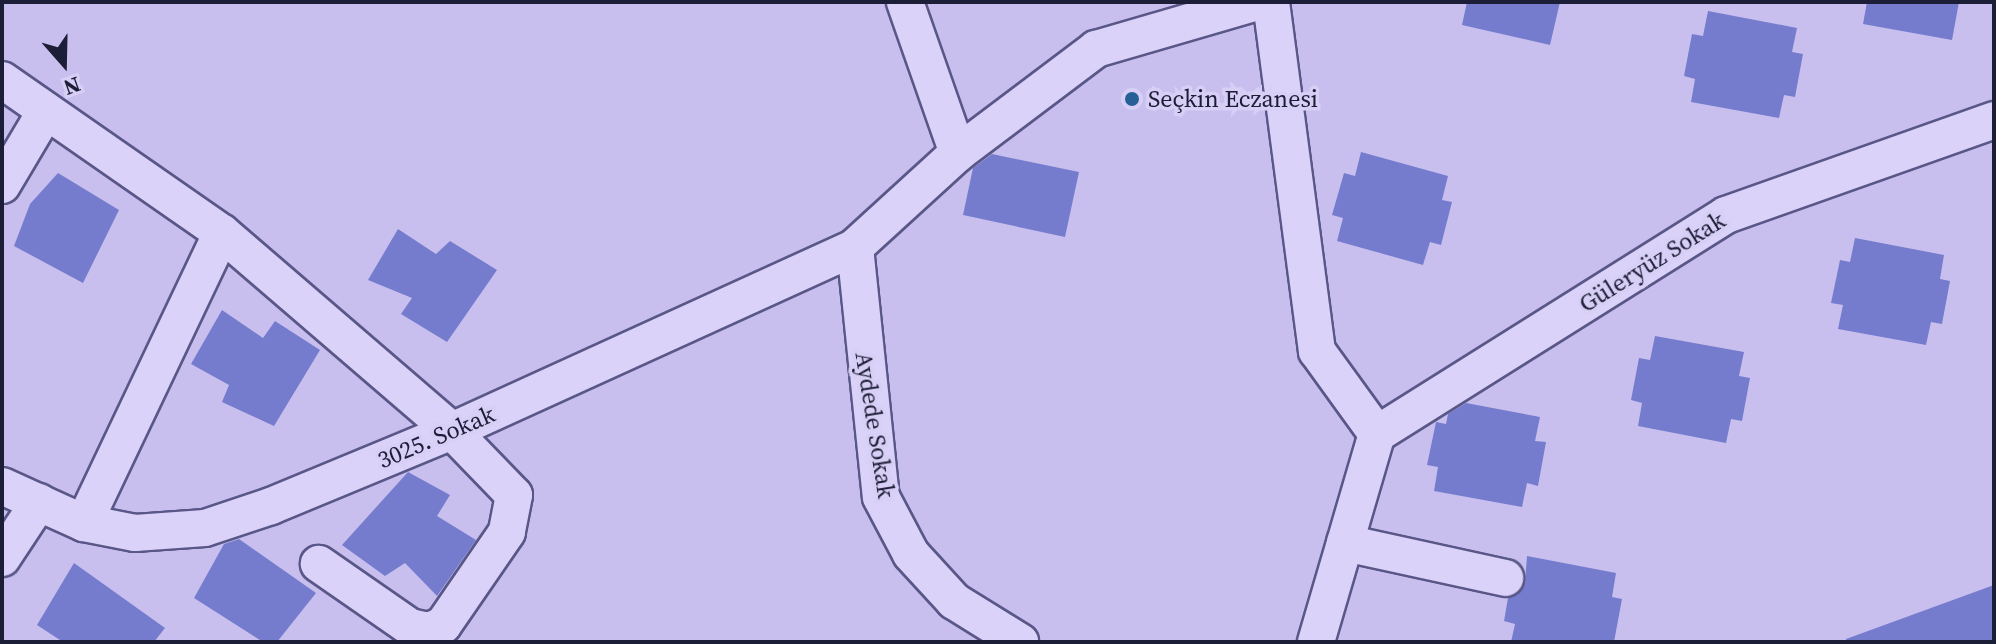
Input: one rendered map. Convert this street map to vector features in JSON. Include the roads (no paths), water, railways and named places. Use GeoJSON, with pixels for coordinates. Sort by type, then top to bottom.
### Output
{"type":"FeatureCollection","features":[{"type":"Feature","properties":{"kind":"street"},"geometry":{"type":"LineString","coordinates":[[905,2],[958,153]]}},
{"type":"Feature","properties":{"kind":"street","name":"3025. Sokak"},"geometry":{"type":"LineString","coordinates":[[2,486],[84,523],[135,533],[205,528],[452,431],[855,247],[958,153],[1096,49],[1258,2]]}},
{"type":"Feature","properties":{"kind":"street"},"geometry":{"type":"LineString","coordinates":[[1271,2],[1317,351],[1377,434],[1316,642]]}},
{"type":"Feature","properties":{"kind":"street"},"geometry":{"type":"LineString","coordinates":[[2,80],[222,233],[452,431],[514,495],[514,517],[507,532],[456,609],[443,625],[429,631],[410,627],[319,564]]}},
{"type":"Feature","properties":{"kind":"street"},"geometry":{"type":"LineString","coordinates":[[2,185],[46,111]]}},
{"type":"Feature","properties":{"kind":"street","name":"Güleryüz Sokak"},"geometry":{"type":"LineString","coordinates":[[1377,434],[1726,215],[1994,120]]}},
{"type":"Feature","properties":{"kind":"street"},"geometry":{"type":"LineString","coordinates":[[84,523],[222,233]]}},
{"type":"Feature","properties":{"kind":"street","name":"Aydede Sokak"},"geometry":{"type":"LineString","coordinates":[[855,247],[881,497],[911,554],[954,601],[1020,642]]}},
{"type":"Feature","properties":{"kind":"street"},"geometry":{"type":"LineString","coordinates":[[2,558],[39,502]]}},
{"type":"Feature","properties":{"kind":"street"},"geometry":{"type":"LineString","coordinates":[[1345,543],[1505,578]]}},
{"type":"Feature","properties":{"kind":"place","name":"Seçkin Eczanesi"},"geometry":{"type":"Point","coordinates":[1132,99]}}]}
